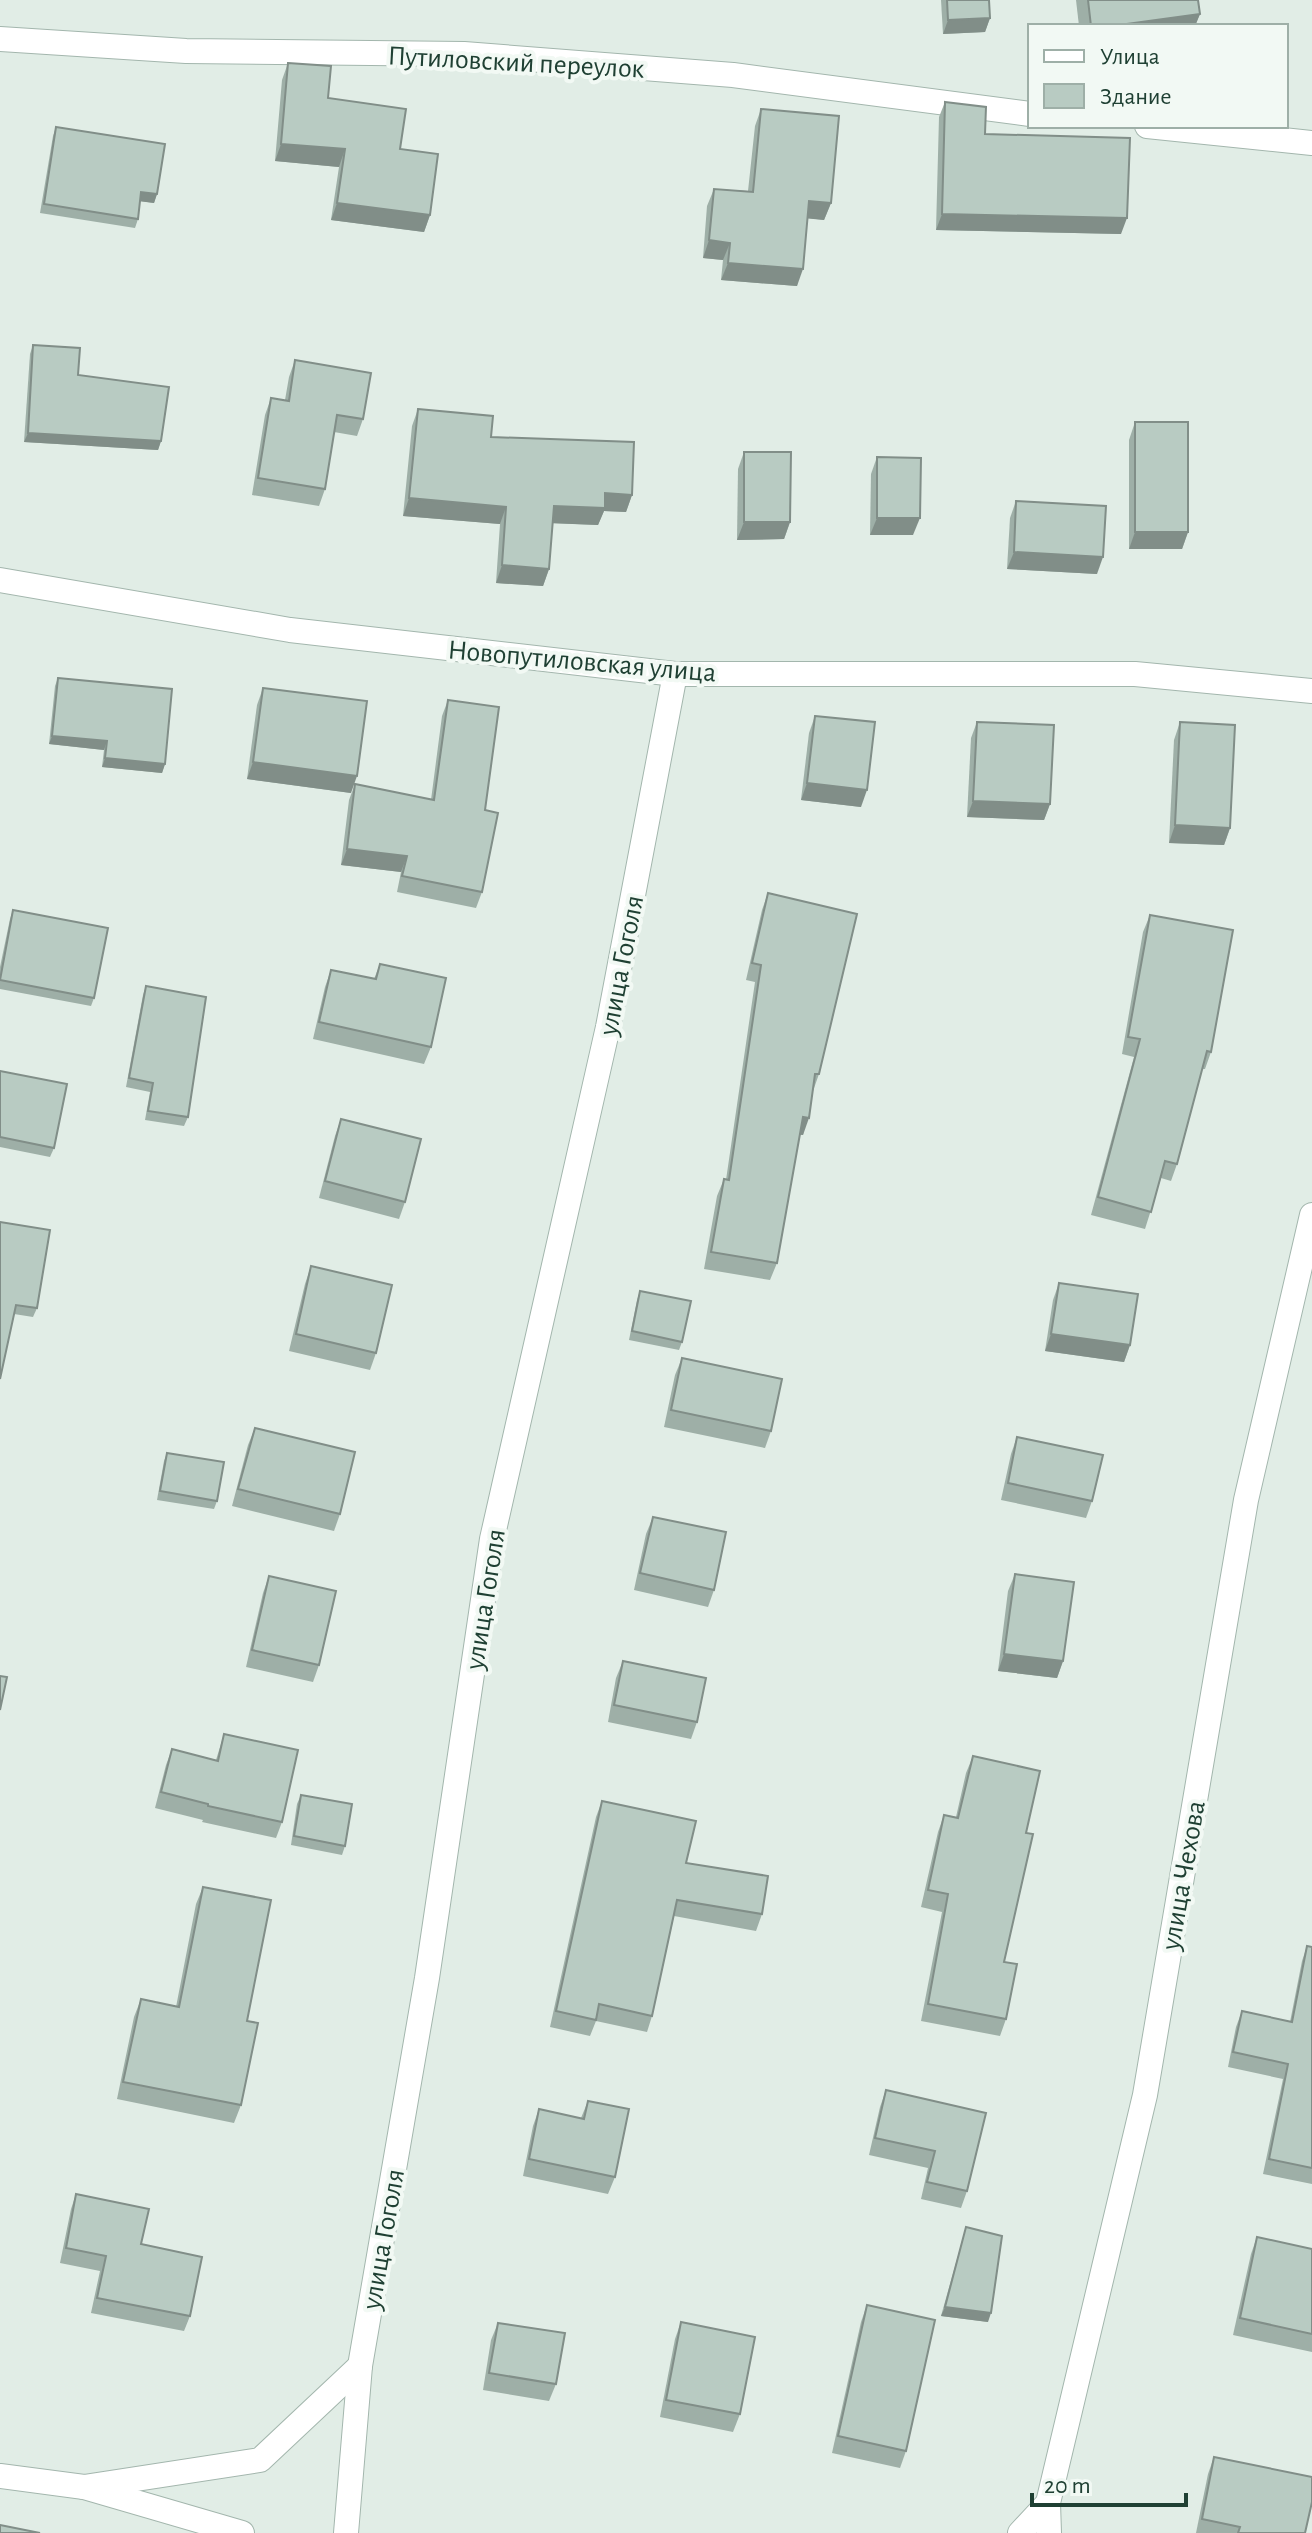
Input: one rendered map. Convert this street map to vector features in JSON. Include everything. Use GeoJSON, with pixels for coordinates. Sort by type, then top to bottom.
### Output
{"type":"FeatureCollection","features":[{"type":"Feature","properties":{"kind":"street","name":"Путиловский переулок"},"geometry":{"type":"LineString","coordinates":[[0,39],[186,51],[464,54],[733,75],[1028,114]]}},
{"type":"Feature","properties":{"kind":"street"},"geometry":{"type":"LineString","coordinates":[[1166,128],[1312,143]]}},
{"type":"Feature","properties":{"kind":"street","name":"Новопутиловская улица"},"geometry":{"type":"LineString","coordinates":[[0,580],[290,630],[675,674],[1135,674],[1312,691]]}},
{"type":"Feature","properties":{"kind":"street","name":"улица Гоголя"},"geometry":{"type":"LineString","coordinates":[[346,2533],[360,2366],[427,1978],[492,1539],[608,1027],[675,674]]}},
{"type":"Feature","properties":{"kind":"street","name":"улица Чехова"},"geometry":{"type":"LineString","coordinates":[[1049,2533],[1048,2503],[1145,2095],[1246,1500],[1312,1215]]}},
{"type":"Feature","properties":{"kind":"street"},"geometry":{"type":"LineString","coordinates":[[84,2487],[260,2460],[360,2366]]}},
{"type":"Feature","properties":{"kind":"street"},"geometry":{"type":"LineString","coordinates":[[0,2476],[84,2487],[242,2533]]}},
{"type":"Feature","properties":{"kind":"street"},"geometry":{"type":"LineString","coordinates":[[1020,2533],[1048,2503]]}},
{"type":"Feature","properties":{"kind":"building"},"geometry":{"type":"Polygon","coordinates":[[[947,0],[989,0],[990,18],[948,20],[947,0]]]}},
{"type":"Feature","properties":{"kind":"building"},"geometry":{"type":"Polygon","coordinates":[[[1088,0],[1198,0],[1200,14],[1127,24],[1091,24],[1088,0]]]}},
{"type":"Feature","properties":{"kind":"building"},"geometry":{"type":"Polygon","coordinates":[[[288,63],[331,66],[328,98],[406,109],[400,149],[438,154],[430,215],[337,203],[345,149],[281,144],[288,63]]]}},
{"type":"Feature","properties":{"kind":"building"},"geometry":{"type":"Polygon","coordinates":[[[945,102],[986,107],[985,134],[1130,138],[1127,218],[942,214],[945,102]]]}},
{"type":"Feature","properties":{"kind":"building"},"geometry":{"type":"Polygon","coordinates":[[[761,109],[839,116],[831,203],[809,201],[803,269],[728,263],[730,243],[709,240],[714,189],[753,192],[761,109]]]}},
{"type":"Feature","properties":{"kind":"building"},"geometry":{"type":"Polygon","coordinates":[[[56,127],[165,144],[157,194],[141,192],[138,219],[44,204],[56,127]]]}},
{"type":"Feature","properties":{"kind":"building"},"geometry":{"type":"Polygon","coordinates":[[[33,345],[80,348],[78,375],[169,387],[161,441],[28,433],[33,345]]]}},
{"type":"Feature","properties":{"kind":"building"},"geometry":{"type":"Polygon","coordinates":[[[295,360],[371,373],[363,419],[337,415],[325,489],[258,478],[271,398],[289,401],[295,360]]]}},
{"type":"Feature","properties":{"kind":"building"},"geometry":{"type":"Polygon","coordinates":[[[418,409],[493,416],[491,437],[634,442],[632,495],[605,493],[605,508],[554,506],[549,569],[502,565],[506,507],[409,498],[418,409]]]}},
{"type":"Feature","properties":{"kind":"building"},"geometry":{"type":"Polygon","coordinates":[[[1135,422],[1188,422],[1188,532],[1135,532],[1135,422]]]}},
{"type":"Feature","properties":{"kind":"building"},"geometry":{"type":"Polygon","coordinates":[[[744,452],[791,452],[790,522],[744,522],[744,452]]]}},
{"type":"Feature","properties":{"kind":"building"},"geometry":{"type":"Polygon","coordinates":[[[877,457],[921,458],[920,518],[877,518],[877,457]]]}},
{"type":"Feature","properties":{"kind":"building"},"geometry":{"type":"Polygon","coordinates":[[[1016,501],[1106,506],[1103,557],[1014,552],[1016,501]]]}},
{"type":"Feature","properties":{"kind":"building"},"geometry":{"type":"Polygon","coordinates":[[[58,678],[172,689],[165,764],[105,758],[107,741],[52,736],[58,678]]]}},
{"type":"Feature","properties":{"kind":"building"},"geometry":{"type":"Polygon","coordinates":[[[263,688],[367,701],[357,776],[253,762],[263,688]]]}},
{"type":"Feature","properties":{"kind":"building"},"geometry":{"type":"Polygon","coordinates":[[[448,700],[499,707],[485,810],[498,813],[482,892],[402,876],[407,856],[347,849],[355,784],[434,800],[448,700]]]}},
{"type":"Feature","properties":{"kind":"building"},"geometry":{"type":"Polygon","coordinates":[[[815,716],[875,722],[867,790],[807,783],[815,716]]]}},
{"type":"Feature","properties":{"kind":"building"},"geometry":{"type":"Polygon","coordinates":[[[977,722],[1054,725],[1050,804],[973,801],[977,722]]]}},
{"type":"Feature","properties":{"kind":"building"},"geometry":{"type":"Polygon","coordinates":[[[1180,722],[1235,725],[1230,828],[1175,825],[1180,722]]]}},
{"type":"Feature","properties":{"kind":"building"},"geometry":{"type":"Polygon","coordinates":[[[768,893],[857,914],[819,1074],[815,1074],[809,1118],[803,1117],[777,1263],[711,1252],[724,1179],[729,1180],[761,965],[752,963],[768,893]]]}},
{"type":"Feature","properties":{"kind":"building"},"geometry":{"type":"Polygon","coordinates":[[[13,910],[108,928],[94,998],[0,980],[13,910]]]}},
{"type":"Feature","properties":{"kind":"building"},"geometry":{"type":"Polygon","coordinates":[[[1150,915],[1233,930],[1211,1052],[1207,1051],[1177,1164],[1165,1161],[1151,1212],[1098,1197],[1140,1039],[1128,1037],[1150,915]]]}},
{"type":"Feature","properties":{"kind":"building"},"geometry":{"type":"Polygon","coordinates":[[[380,964],[446,978],[431,1047],[319,1022],[331,970],[376,979],[380,964]]]}},
{"type":"Feature","properties":{"kind":"building"},"geometry":{"type":"Polygon","coordinates":[[[146,986],[206,997],[188,1117],[148,1111],[153,1083],[129,1078],[146,986]]]}},
{"type":"Feature","properties":{"kind":"building"},"geometry":{"type":"Polygon","coordinates":[[[0,1071],[67,1084],[54,1148],[0,1137],[0,1071]]]}},
{"type":"Feature","properties":{"kind":"building"},"geometry":{"type":"Polygon","coordinates":[[[341,1119],[421,1139],[405,1202],[325,1181],[341,1119]]]}},
{"type":"Feature","properties":{"kind":"building"},"geometry":{"type":"Polygon","coordinates":[[[0,1222],[50,1230],[37,1308],[16,1305],[0,1379],[0,1222]]]}},
{"type":"Feature","properties":{"kind":"building"},"geometry":{"type":"Polygon","coordinates":[[[311,1266],[392,1285],[376,1353],[296,1334],[311,1266]]]}},
{"type":"Feature","properties":{"kind":"building"},"geometry":{"type":"Polygon","coordinates":[[[1059,1283],[1138,1294],[1130,1345],[1051,1334],[1059,1283]]]}},
{"type":"Feature","properties":{"kind":"building"},"geometry":{"type":"Polygon","coordinates":[[[640,1291],[691,1301],[682,1342],[632,1331],[640,1291]]]}},
{"type":"Feature","properties":{"kind":"building"},"geometry":{"type":"Polygon","coordinates":[[[682,1358],[782,1379],[771,1431],[671,1410],[682,1358]]]}},
{"type":"Feature","properties":{"kind":"building"},"geometry":{"type":"Polygon","coordinates":[[[255,1428],[355,1452],[340,1514],[238,1489],[255,1428]]]}},
{"type":"Feature","properties":{"kind":"building"},"geometry":{"type":"Polygon","coordinates":[[[1017,1437],[1103,1455],[1092,1501],[1008,1483],[1017,1437]]]}},
{"type":"Feature","properties":{"kind":"building"},"geometry":{"type":"Polygon","coordinates":[[[167,1453],[224,1462],[217,1501],[160,1491],[167,1453]]]}},
{"type":"Feature","properties":{"kind":"building"},"geometry":{"type":"Polygon","coordinates":[[[653,1517],[726,1532],[714,1590],[640,1573],[653,1517]]]}},
{"type":"Feature","properties":{"kind":"building"},"geometry":{"type":"Polygon","coordinates":[[[1015,1574],[1074,1582],[1063,1661],[1004,1654],[1015,1574]]]}},
{"type":"Feature","properties":{"kind":"building"},"geometry":{"type":"Polygon","coordinates":[[[269,1576],[336,1591],[319,1665],[252,1650],[269,1576]]]}},
{"type":"Feature","properties":{"kind":"building"},"geometry":{"type":"Polygon","coordinates":[[[623,1661],[706,1678],[697,1722],[614,1705],[623,1661]]]}},
{"type":"Feature","properties":{"kind":"building"},"geometry":{"type":"Polygon","coordinates":[[[0,1676],[7,1677],[0,1710],[0,1676]]]}},
{"type":"Feature","properties":{"kind":"building"},"geometry":{"type":"Polygon","coordinates":[[[224,1734],[298,1750],[282,1822],[161,1792],[172,1749],[218,1761],[224,1734]]]}},
{"type":"Feature","properties":{"kind":"building"},"geometry":{"type":"Polygon","coordinates":[[[973,1756],[1040,1771],[1026,1833],[1033,1834],[1004,1962],[1017,1964],[1006,2019],[928,2004],[948,1894],[928,1890],[944,1815],[958,1818],[973,1756]]]}},
{"type":"Feature","properties":{"kind":"building"},"geometry":{"type":"Polygon","coordinates":[[[301,1795],[352,1804],[345,1846],[294,1836],[301,1795]]]}},
{"type":"Feature","properties":{"kind":"building"},"geometry":{"type":"Polygon","coordinates":[[[602,1801],[696,1821],[686,1863],[768,1876],[762,1914],[677,1900],[652,2016],[599,2004],[596,2020],[556,2011],[602,1801]]]}},
{"type":"Feature","properties":{"kind":"building"},"geometry":{"type":"Polygon","coordinates":[[[203,1887],[271,1900],[247,2021],[258,2023],[241,2105],[123,2082],[141,1999],[179,2007],[203,1887]]]}},
{"type":"Feature","properties":{"kind":"building"},"geometry":{"type":"Polygon","coordinates":[[[1307,1946],[1312,1947],[1312,2168],[1269,2159],[1288,2064],[1233,2052],[1242,2011],[1292,2022],[1307,1946]]]}},
{"type":"Feature","properties":{"kind":"building"},"geometry":{"type":"Polygon","coordinates":[[[886,2090],[986,2113],[967,2191],[927,2182],[935,2151],[875,2138],[886,2090]]]}},
{"type":"Feature","properties":{"kind":"building"},"geometry":{"type":"Polygon","coordinates":[[[588,2101],[629,2109],[615,2177],[529,2159],[539,2109],[584,2119],[588,2101]]]}},
{"type":"Feature","properties":{"kind":"building"},"geometry":{"type":"Polygon","coordinates":[[[76,2194],[149,2209],[141,2244],[202,2257],[190,2316],[97,2298],[106,2256],[66,2248],[76,2194]]]}},
{"type":"Feature","properties":{"kind":"building"},"geometry":{"type":"Polygon","coordinates":[[[966,2227],[1002,2236],[991,2313],[945,2307],[966,2227]]]}},
{"type":"Feature","properties":{"kind":"building"},"geometry":{"type":"Polygon","coordinates":[[[1257,2237],[1312,2249],[1312,2334],[1240,2318],[1257,2237]]]}},
{"type":"Feature","properties":{"kind":"building"},"geometry":{"type":"Polygon","coordinates":[[[867,2305],[935,2320],[906,2451],[838,2436],[867,2305]]]}},
{"type":"Feature","properties":{"kind":"building"},"geometry":{"type":"Polygon","coordinates":[[[681,2322],[755,2337],[740,2414],[666,2400],[681,2322]]]}},
{"type":"Feature","properties":{"kind":"building"},"geometry":{"type":"Polygon","coordinates":[[[498,2323],[565,2333],[556,2384],[489,2373],[498,2323]]]}},
{"type":"Feature","properties":{"kind":"building"},"geometry":{"type":"Polygon","coordinates":[[[1214,2457],[1312,2477],[1312,2502],[1305,2533],[1238,2533],[1240,2527],[1202,2519],[1214,2457]]]}},
{"type":"Feature","properties":{"kind":"building"},"geometry":{"type":"Polygon","coordinates":[[[0,2525],[40,2533],[0,2533],[0,2525]]]}}]}
